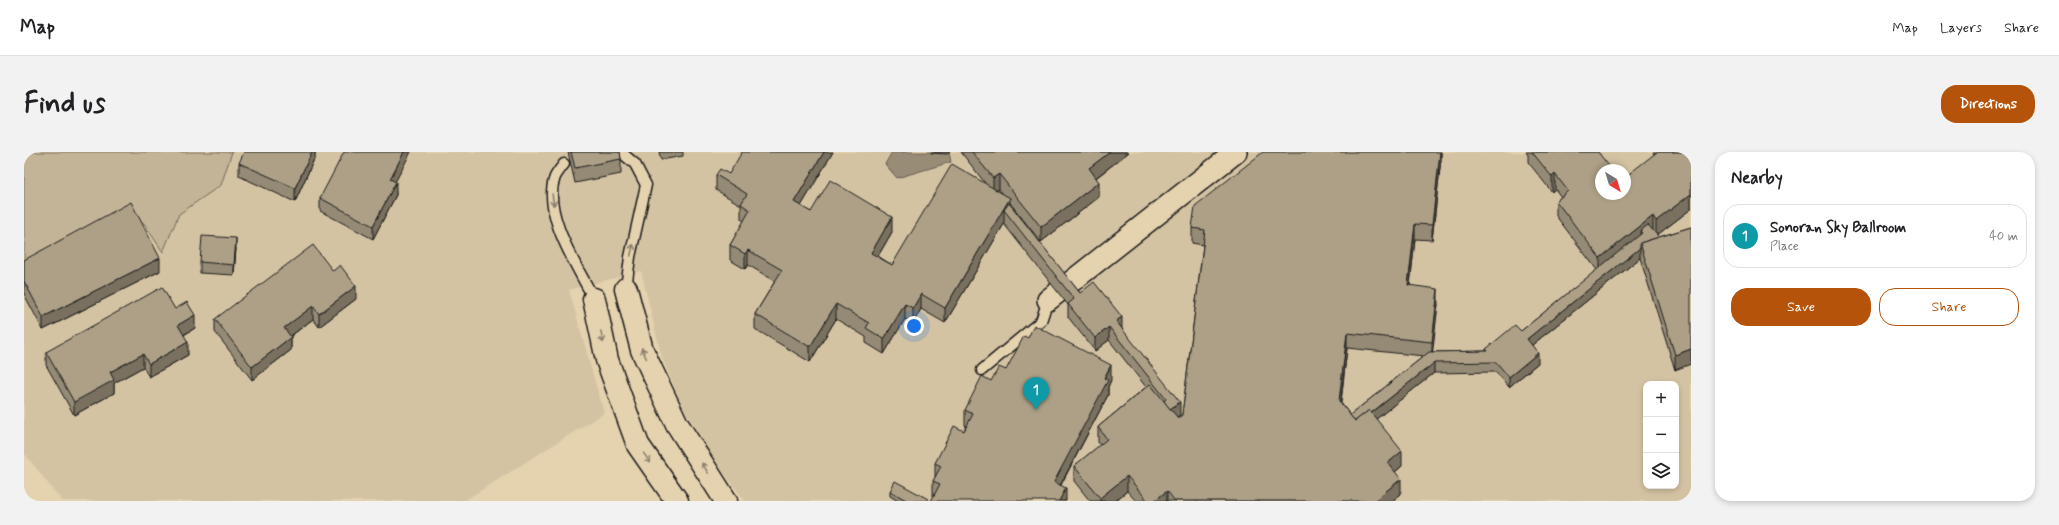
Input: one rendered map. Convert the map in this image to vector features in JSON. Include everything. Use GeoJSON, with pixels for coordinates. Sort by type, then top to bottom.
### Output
{"type":"FeatureCollection","features":[{"type":"Feature","properties":{"kind":"street"},"geometry":{"type":"LineString","coordinates":[[1048,300],[1236,152]]}},
{"type":"Feature","properties":{"kind":"street"},"geometry":{"type":"LineString","coordinates":[[626,289],[642,350],[677,424],[726,501]]}},
{"type":"Feature","properties":{"kind":"street"},"geometry":{"type":"LineString","coordinates":[[594,299],[607,360],[638,445],[677,501]]}},
{"type":"Feature","properties":{"kind":"lane"},"geometry":{"type":"LineString","coordinates":[[622,153],[635,164],[646,185],[630,257],[626,289]]}},
{"type":"Feature","properties":{"kind":"lane"},"geometry":{"type":"LineString","coordinates":[[564,164],[555,177],[552,193],[555,218],[566,245],[594,299]]}},
{"type":"Feature","properties":{"kind":"lane"},"geometry":{"type":"LineString","coordinates":[[982,370],[1041,321],[1048,300]]}},
{"type":"Feature","properties":{"kind":"shaded area"},"geometry":{"type":"Polygon","coordinates":[[[24,152],[232,152],[221,185],[179,214],[163,252],[143,222],[104,223],[24,264],[24,152]]]}},
{"type":"Feature","properties":{"kind":"shaded area"},"geometry":{"type":"Polygon","coordinates":[[[213,152],[1691,152],[1691,501],[745,501],[716,463],[684,410],[662,358],[641,271],[569,290],[604,413],[464,501],[62,501],[24,453],[24,269],[213,152]]]}},
{"type":"Feature","properties":{"kind":"shaded area"},"geometry":{"type":"Polygon","coordinates":[[[892,152],[949,152],[951,162],[897,178],[885,164],[892,152]]]}},
{"type":"Feature","properties":{"kind":"building"},"geometry":{"type":"Polygon","coordinates":[[[244,152],[312,152],[295,188],[239,163],[244,152]]]}},
{"type":"Feature","properties":{"kind":"building"},"geometry":{"type":"Polygon","coordinates":[[[344,152],[404,152],[390,179],[396,182],[373,226],[320,198],[344,152]]]}},
{"type":"Feature","properties":{"kind":"building"},"geometry":{"type":"Polygon","coordinates":[[[571,152],[620,152],[621,159],[575,168],[571,152]]]}},
{"type":"Feature","properties":{"kind":"building"},"geometry":{"type":"Polygon","coordinates":[[[742,152],[824,152],[794,202],[811,212],[830,180],[892,217],[871,253],[892,265],[952,164],[1010,198],[945,308],[921,294],[913,308],[905,304],[884,339],[866,328],[869,323],[836,304],[810,347],[755,314],[782,270],[748,250],[745,254],[730,245],[750,210],[741,204],[747,194],[716,175],[720,169],[729,174],[742,152]]]}},
{"type":"Feature","properties":{"kind":"building"},"geometry":{"type":"Polygon","coordinates":[[[972,152],[1110,152],[1089,168],[1099,182],[1041,227],[999,174],[993,178],[972,152]]]}},
{"type":"Feature","properties":{"kind":"building"},"geometry":{"type":"Polygon","coordinates":[[[1263,152],[1440,152],[1432,225],[1415,224],[1408,285],[1438,289],[1432,342],[1347,333],[1339,401],[1355,421],[1369,410],[1402,451],[1388,463],[1401,479],[1374,501],[1175,501],[1167,491],[1154,501],[1148,501],[1127,476],[1100,498],[1074,466],[1107,439],[1098,427],[1150,384],[1178,418],[1182,415],[1205,230],[1192,228],[1195,206],[1263,152]]]}},
{"type":"Feature","properties":{"kind":"building"},"geometry":{"type":"Polygon","coordinates":[[[1532,152],[1598,152],[1607,164],[1595,164],[1595,200],[1631,200],[1631,172],[1657,152],[1691,152],[1691,194],[1656,221],[1653,216],[1600,258],[1556,201],[1568,191],[1555,174],[1552,177],[1532,152]]]}},
{"type":"Feature","properties":{"kind":"building"},"geometry":{"type":"Polygon","coordinates":[[[131,202],[160,258],[43,317],[24,281],[24,260],[131,202]]]}},
{"type":"Feature","properties":{"kind":"building"},"geometry":{"type":"Polygon","coordinates":[[[1009,203],[1080,293],[1094,282],[1122,317],[1116,321],[1180,402],[1170,409],[1164,401],[1166,399],[1109,327],[1095,338],[1068,304],[1074,299],[1004,210],[1009,203]]]}},
{"type":"Feature","properties":{"kind":"building"},"geometry":{"type":"Polygon","coordinates":[[[1648,225],[1659,237],[1640,243],[1640,248],[1527,339],[1538,353],[1509,377],[1496,362],[1434,363],[1371,413],[1369,410],[1355,421],[1350,415],[1429,352],[1488,351],[1486,349],[1515,325],[1521,331],[1642,233],[1640,231],[1648,225]]]}},
{"type":"Feature","properties":{"kind":"building"},"geometry":{"type":"Polygon","coordinates":[[[1691,227],[1691,349],[1675,355],[1640,243],[1691,227]]]}},
{"type":"Feature","properties":{"kind":"building"},"geometry":{"type":"Polygon","coordinates":[[[202,236],[236,238],[234,265],[200,262],[202,236]]]}},
{"type":"Feature","properties":{"kind":"building"},"geometry":{"type":"Polygon","coordinates":[[[313,245],[333,271],[340,265],[356,286],[319,314],[313,306],[284,328],[291,337],[252,367],[215,319],[313,245]]]}},
{"type":"Feature","properties":{"kind":"building"},"geometry":{"type":"Polygon","coordinates":[[[162,287],[175,309],[187,302],[195,315],[178,325],[188,342],[149,364],[143,354],[110,372],[114,380],[74,402],[46,352],[162,287]]]}},
{"type":"Feature","properties":{"kind":"building"},"geometry":{"type":"Polygon","coordinates":[[[1034,325],[1111,365],[1104,378],[1108,380],[1054,482],[1066,488],[1059,501],[931,501],[940,484],[933,481],[941,466],[935,463],[954,426],[964,431],[973,414],[965,410],[982,376],[991,381],[999,367],[1006,370],[1024,336],[1028,338],[1034,325]]]}},
{"type":"Feature","properties":{"kind":"building"},"geometry":{"type":"Polygon","coordinates":[[[895,481],[928,499],[928,501],[908,501],[890,491],[895,481]]]}},
{"type":"Feature","properties":{"kind":"place","name":"Sonoran Sky Ballroom"},"geometry":{"type":"Point","coordinates":[1036,410]}}]}
